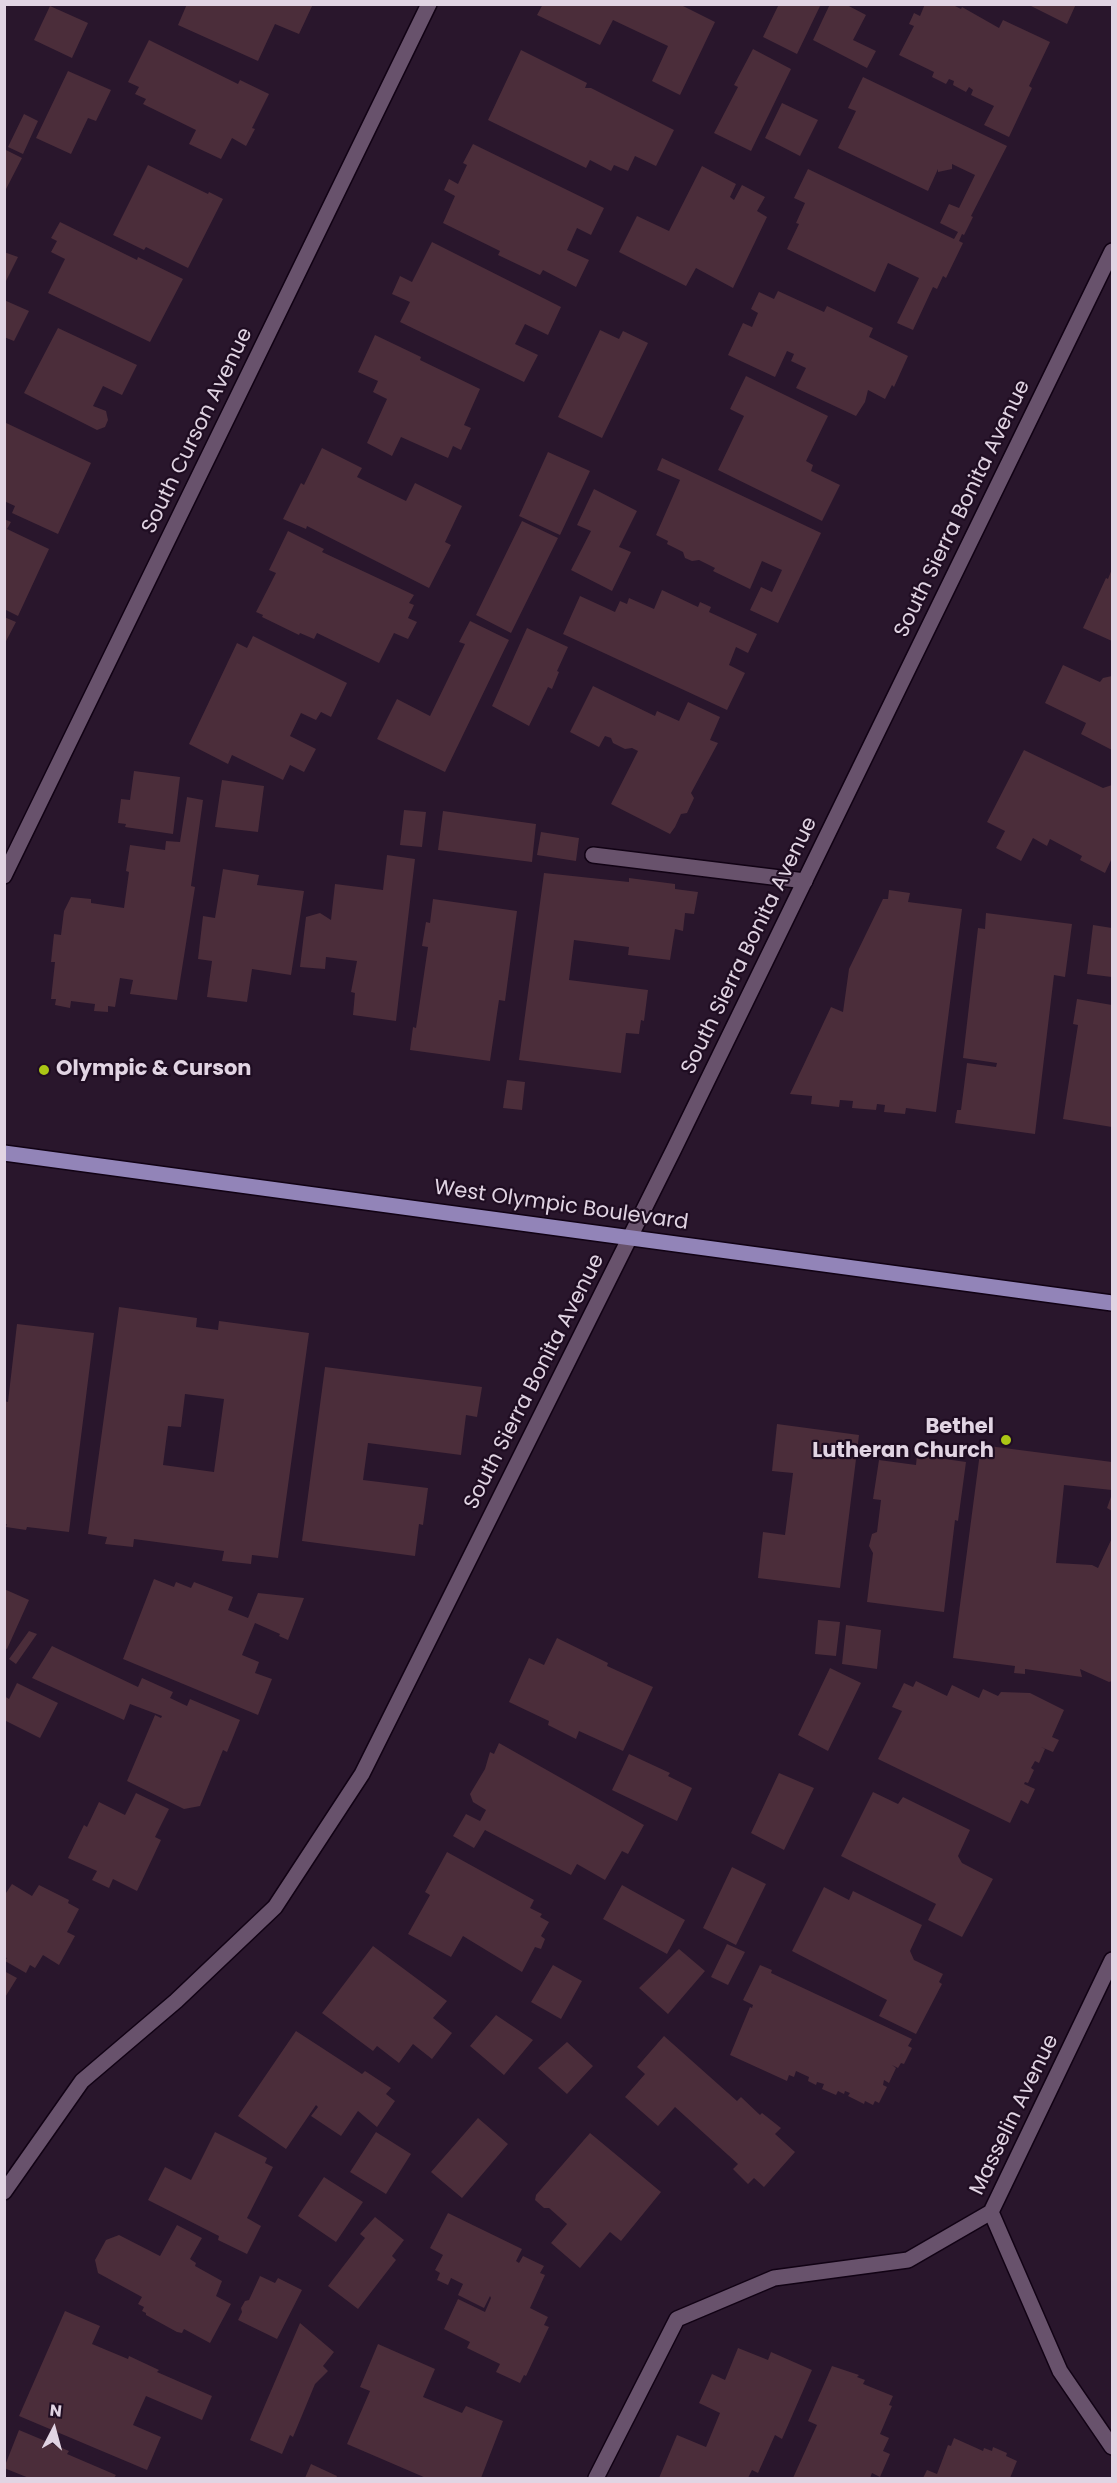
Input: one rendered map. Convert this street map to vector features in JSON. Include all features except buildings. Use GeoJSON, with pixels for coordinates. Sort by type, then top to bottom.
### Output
{"type":"FeatureCollection","features":[{"type":"Feature","properties":{"kind":"main road","name":"West Olympic Boulevard"},"geometry":{"type":"LineString","coordinates":[[4,1152],[1113,1303]]}},
{"type":"Feature","properties":{"kind":"street","name":"South Curson Avenue"},"geometry":{"type":"LineString","coordinates":[[4,876],[429,4]]}},
{"type":"Feature","properties":{"kind":"street","name":"South Sierra Bonita Avenue"},"geometry":{"type":"LineString","coordinates":[[4,2192],[82,2081],[176,2001],[275,1907],[356,1784],[630,1237],[1113,251]]}},
{"type":"Feature","properties":{"kind":"street"},"geometry":{"type":"LineString","coordinates":[[593,855],[805,881]]}},
{"type":"Feature","properties":{"kind":"street","name":"Masselin Avenue"},"geometry":{"type":"LineString","coordinates":[[596,2478],[676,2319],[774,2277],[908,2260],[991,2212],[1113,1960]]}},
{"type":"Feature","properties":{"kind":"street"},"geometry":{"type":"LineString","coordinates":[[991,2212],[1060,2371],[1113,2447]]}},
{"type":"Feature","properties":{"kind":"place","name":"Olympic & Curson"},"geometry":{"type":"Point","coordinates":[44,1070]}},
{"type":"Feature","properties":{"kind":"place","name":"Bethel Lutheran Church"},"geometry":{"type":"Point","coordinates":[1006,1440]}}]}
